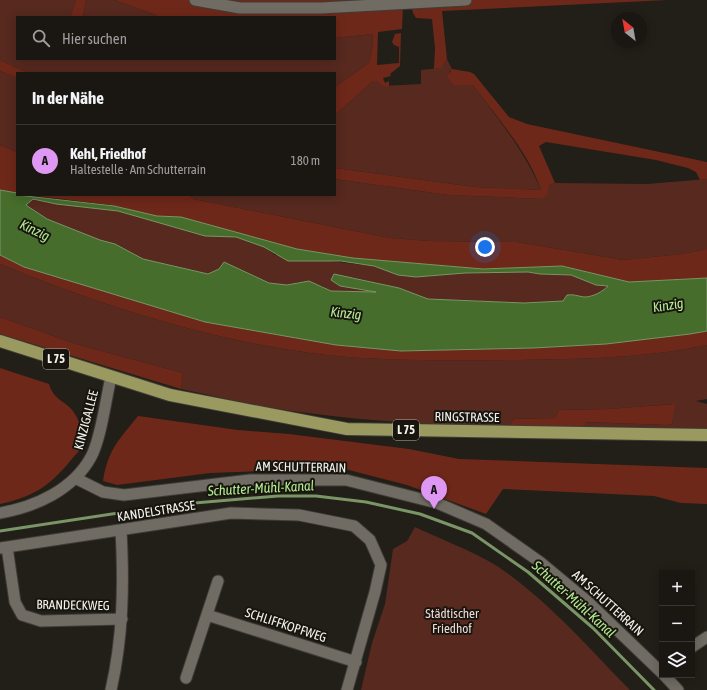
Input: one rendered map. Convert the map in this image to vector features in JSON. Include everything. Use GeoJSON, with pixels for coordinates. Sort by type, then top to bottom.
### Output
{"type":"FeatureCollection","features":[{"type":"Feature","properties":{"kind":"main road","name":"L 75"},"geometry":{"type":"LineString","coordinates":[[0,341],[111,377]]}},
{"type":"Feature","properties":{"kind":"main road","name":"RINGSTRASSE"},"geometry":{"type":"LineString","coordinates":[[111,377],[170,395],[346,429],[707,435]]}},
{"type":"Feature","properties":{"kind":"street"},"geometry":{"type":"LineString","coordinates":[[195,0],[240,8],[321,8],[466,0]]}},
{"type":"Feature","properties":{"kind":"street","name":"KINZIGALLEE"},"geometry":{"type":"LineString","coordinates":[[0,513],[27,507],[41,501],[75,478],[90,458],[94,449],[111,377]]}},
{"type":"Feature","properties":{"kind":"street","name":"AM SCHUTTERRAIN"},"geometry":{"type":"LineString","coordinates":[[75,478],[103,492],[124,495],[250,480],[346,480],[437,503],[486,524],[540,562],[587,600],[659,670]]}},
{"type":"Feature","properties":{"kind":"street","name":"KANDELSTRASSE"},"geometry":{"type":"LineString","coordinates":[[4,548],[242,513],[299,515],[354,526],[370,540],[381,566],[356,662],[347,690]]}},
{"type":"Feature","properties":{"kind":"street"},"geometry":{"type":"LineString","coordinates":[[111,690],[116,667],[122,620],[123,569],[121,530]]}},
{"type":"Feature","properties":{"kind":"street","name":"BRANDECKWEG"},"geometry":{"type":"LineString","coordinates":[[4,548],[15,602],[22,615],[41,621],[122,620]]}},
{"type":"Feature","properties":{"kind":"street"},"geometry":{"type":"LineString","coordinates":[[186,678],[218,581]]}},
{"type":"Feature","properties":{"kind":"street","name":"SCHLIFFKOPFWEG"},"geometry":{"type":"LineString","coordinates":[[207,615],[356,662]]}},
{"type":"Feature","properties":{"kind":"street"},"geometry":{"type":"LineString","coordinates":[[695,645],[707,637]]}},
{"type":"Feature","properties":{"kind":"street","name":"AM SCHUTTERRAIN"},"geometry":{"type":"LineString","coordinates":[[667,678],[678,690]]}},
{"type":"Feature","properties":{"kind":"green space"},"geometry":{"type":"Polygon","coordinates":[[[0,0],[76,0],[70,16],[16,16],[16,60],[336,60],[336,38],[373,34],[369,63],[336,86],[336,72],[26,72],[0,60],[0,0]]]}},
{"type":"Feature","properties":{"kind":"green space"},"geometry":{"type":"Polygon","coordinates":[[[86,0],[114,0],[157,16],[83,16],[86,0]]]}},
{"type":"Feature","properties":{"kind":"green space"},"geometry":{"type":"Polygon","coordinates":[[[447,59],[452,69],[449,72],[453,85],[473,85],[519,149],[535,176],[541,190],[475,187],[336,168],[336,114],[373,81],[377,81],[382,86],[421,84],[421,70],[440,68],[447,59]]]}},
{"type":"Feature","properties":{"kind":"green space"},"geometry":{"type":"Polygon","coordinates":[[[0,71],[16,78],[16,152],[0,145],[0,71]]]}},
{"type":"Feature","properties":{"kind":"green space"},"geometry":{"type":"Polygon","coordinates":[[[336,179],[448,195],[543,199],[549,185],[555,183],[647,184],[707,179],[707,249],[682,254],[623,260],[517,242],[430,241],[390,238],[193,199],[190,196],[336,196],[336,179]]]}},
{"type":"Feature","properties":{"kind":"green space"},"geometry":{"type":"Polygon","coordinates":[[[33,199],[56,204],[118,211],[205,236],[236,237],[264,247],[275,255],[374,266],[398,275],[416,277],[465,273],[528,272],[571,275],[596,285],[608,286],[591,296],[584,297],[568,295],[564,301],[524,303],[428,299],[399,288],[351,277],[381,292],[331,291],[322,286],[300,282],[287,285],[269,283],[224,262],[219,269],[208,274],[143,259],[115,244],[100,240],[47,219],[26,204],[33,199]]]}},
{"type":"Feature","properties":{"kind":"green space"},"geometry":{"type":"Polygon","coordinates":[[[0,264],[79,295],[160,321],[243,341],[327,355],[375,359],[423,360],[566,359],[661,353],[707,345],[707,399],[696,401],[707,404],[707,430],[584,428],[585,422],[672,424],[674,404],[608,409],[559,410],[555,418],[514,419],[508,427],[407,423],[357,419],[259,406],[181,389],[183,373],[76,344],[0,317],[0,264]]]}},
{"type":"Feature","properties":{"kind":"green space","name":"Städtischer Friedhof"},"geometry":{"type":"Polygon","coordinates":[[[415,527],[477,555],[516,579],[567,625],[630,690],[361,690],[372,643],[385,604],[393,549],[407,541],[415,527]]]}},
{"type":"Feature","properties":{"kind":"shaded area"},"geometry":{"type":"Polygon","coordinates":[[[76,0],[86,0],[83,16],[70,16],[76,0]]]}},
{"type":"Feature","properties":{"kind":"shaded area"},"geometry":{"type":"Polygon","coordinates":[[[114,0],[668,0],[442,11],[447,59],[441,68],[434,69],[435,48],[432,19],[416,18],[411,4],[403,5],[402,29],[378,32],[377,65],[399,63],[399,47],[394,45],[392,42],[395,34],[401,33],[400,66],[390,74],[391,76],[383,78],[385,83],[389,81],[389,86],[382,86],[377,81],[373,81],[336,114],[336,86],[369,63],[373,34],[336,38],[336,16],[156,15],[114,0]]]}},
{"type":"Feature","properties":{"kind":"shaded area"},"geometry":{"type":"Polygon","coordinates":[[[0,60],[26,72],[16,72],[16,78],[0,71],[0,60]]]}},
{"type":"Feature","properties":{"kind":"shaded area"},"geometry":{"type":"Polygon","coordinates":[[[452,69],[474,74],[509,117],[527,124],[707,162],[707,179],[700,180],[696,172],[688,168],[656,160],[546,142],[539,146],[555,183],[549,185],[547,195],[543,199],[448,195],[336,179],[336,168],[475,187],[541,190],[520,148],[473,85],[453,85],[447,76],[452,69]]]}},
{"type":"Feature","properties":{"kind":"shaded area"},"geometry":{"type":"Polygon","coordinates":[[[0,145],[16,152],[16,193],[0,190],[0,145]]]}},
{"type":"Feature","properties":{"kind":"shaded area"},"geometry":{"type":"Polygon","coordinates":[[[37,196],[190,196],[193,199],[390,238],[430,241],[517,242],[623,260],[682,254],[707,249],[707,278],[629,282],[562,266],[483,269],[353,258],[297,249],[181,217],[157,216],[110,205],[37,196]]]}},
{"type":"Feature","properties":{"kind":"shaded area"},"geometry":{"type":"Polygon","coordinates":[[[0,255],[24,267],[205,322],[336,345],[401,351],[533,348],[606,344],[707,331],[707,345],[661,353],[566,359],[423,360],[375,359],[327,355],[243,341],[160,321],[79,295],[0,264],[0,255]]]}},
{"type":"Feature","properties":{"kind":"shaded area"},"geometry":{"type":"Polygon","coordinates":[[[0,317],[76,344],[183,373],[181,389],[0,334],[0,317]]]}},
{"type":"Feature","properties":{"kind":"shaded area"},"geometry":{"type":"Polygon","coordinates":[[[0,368],[49,384],[54,394],[73,411],[81,426],[83,438],[79,451],[48,484],[22,498],[0,504],[0,368]]]}},
{"type":"Feature","properties":{"kind":"shaded area"},"geometry":{"type":"Polygon","coordinates":[[[675,404],[672,424],[668,425],[586,422],[584,428],[508,427],[514,419],[555,418],[559,410],[608,409],[675,404]]]}},
{"type":"Feature","properties":{"kind":"shaded area"},"geometry":{"type":"Polygon","coordinates":[[[138,416],[238,430],[289,434],[409,449],[459,459],[707,468],[707,504],[681,503],[654,496],[503,489],[486,514],[407,485],[341,468],[210,473],[117,485],[103,481],[111,453],[138,416]]]}},
{"type":"Feature","properties":{"kind":"water","name":"Kinzig"},"geometry":{"type":"Polygon","coordinates":[[[0,190],[16,193],[16,196],[114,206],[157,216],[181,217],[297,249],[353,258],[483,269],[562,266],[629,282],[707,278],[707,331],[606,344],[533,348],[401,351],[336,345],[205,322],[24,267],[0,255],[0,190]],[[33,199],[26,205],[47,219],[100,240],[115,244],[143,259],[208,274],[219,269],[224,262],[269,283],[287,285],[309,281],[331,291],[376,292],[340,286],[331,280],[334,274],[399,288],[428,299],[524,303],[563,301],[567,295],[584,297],[591,296],[608,286],[596,285],[571,275],[528,272],[465,273],[416,277],[398,275],[374,266],[341,261],[288,261],[264,247],[236,237],[205,236],[118,211],[56,204],[33,199]]]}},
{"type":"Feature","properties":{"kind":"waterway","name":"Schutter-Mühl-Kanal"},"geometry":{"type":"LineString","coordinates":[[0,531],[171,505],[278,496],[316,496],[366,502],[420,514],[472,533],[528,572],[593,628],[654,690]]}},
{"type":"Feature","properties":{"kind":"place","name":"Kehl, Friedhof"},"geometry":{"type":"Point","coordinates":[434,509]}}]}
